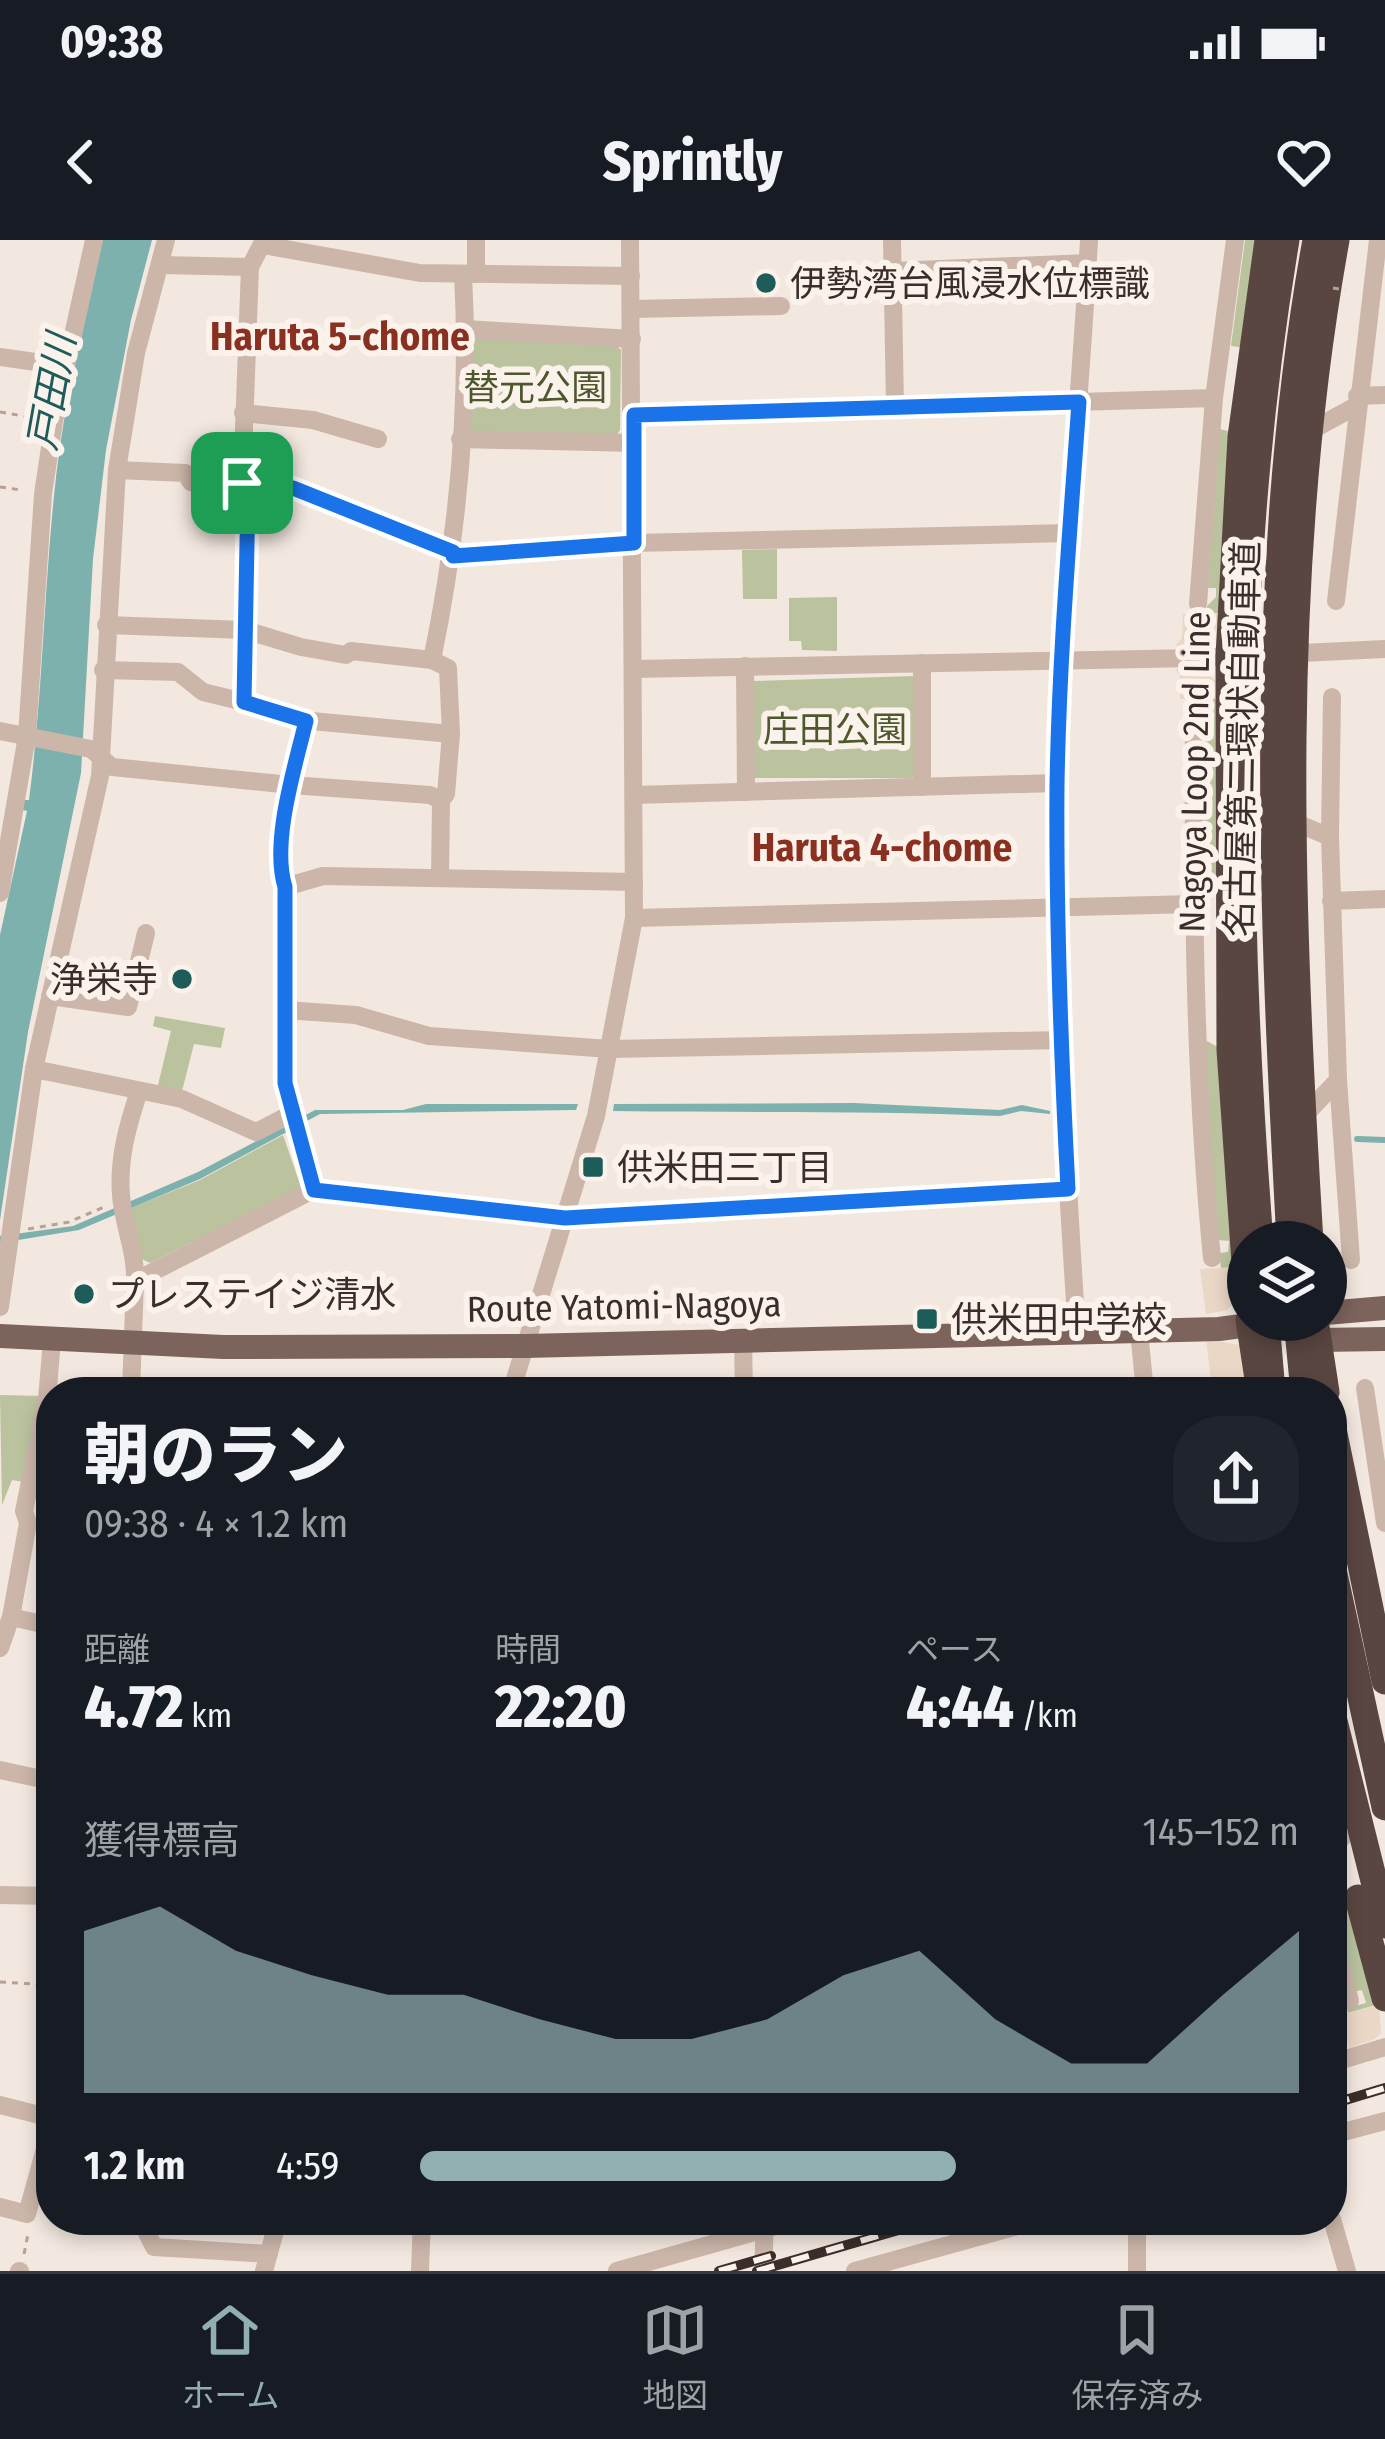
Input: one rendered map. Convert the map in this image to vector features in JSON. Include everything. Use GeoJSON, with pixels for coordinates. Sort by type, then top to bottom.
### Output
{"type":"FeatureCollection","features":[{"type":"Feature","properties":{"kind":"highway","name":"Nagoya Loop 2nd Line"},"geometry":{"type":"LineString","coordinates":[[1245,1221],[1230,1050],[1229,656],[1241,437],[1268,240]]}},
{"type":"Feature","properties":{"kind":"highway","name":"名古屋第二環状自動車道"},"geometry":{"type":"LineString","coordinates":[[1259,1221],[1244,959],[1241,690],[1255,499],[1286,240]]}},
{"type":"Feature","properties":{"kind":"highway","name":"名古屋第二環状自動車道"},"geometry":{"type":"LineString","coordinates":[[1289,1221],[1274,940],[1272,686],[1287,456],[1300,326],[1316,240]]}},
{"type":"Feature","properties":{"kind":"highway"},"geometry":{"type":"LineString","coordinates":[[1309,1221],[1292,651],[1325,300],[1336,240]]}},
{"type":"Feature","properties":{"kind":"highway","name":"Nagoya Loop 2nd Line"},"geometry":{"type":"LineString","coordinates":[[1255,1341],[1259,1377]]}},
{"type":"Feature","properties":{"kind":"highway"},"geometry":{"type":"LineString","coordinates":[[1259,1341],[1268,1377]]}},
{"type":"Feature","properties":{"kind":"highway"},"geometry":{"type":"LineString","coordinates":[[1299,1341],[1303,1377]]}},
{"type":"Feature","properties":{"kind":"highway"},"geometry":{"type":"LineString","coordinates":[[1321,1341],[1325,1377]]}},
{"type":"Feature","properties":{"kind":"highway"},"geometry":{"type":"LineString","coordinates":[[1347,1510],[1385,1682]]}},
{"type":"Feature","properties":{"kind":"highway"},"geometry":{"type":"LineString","coordinates":[[1347,1633],[1385,1807]]}},
{"type":"Feature","properties":{"kind":"highway"},"geometry":{"type":"LineString","coordinates":[[1347,1773],[1385,1925]]}},
{"type":"Feature","properties":{"kind":"highway"},"geometry":{"type":"LineString","coordinates":[[1347,1870],[1385,1998]]}},
{"type":"Feature","properties":{"kind":"main road","name":"Route Yatomi-Nagoya"},"geometry":{"type":"LineString","coordinates":[[1347,1318],[1385,1308]]}},
{"type":"Feature","properties":{"kind":"main road","name":"Route Yatomi-Nagoya"},"geometry":{"type":"LineString","coordinates":[[0,1336],[134,1346],[525,1346],[1138,1331],[1227,1321]]}},
{"type":"Feature","properties":{"kind":"main road","name":"Route Yatomi-Nagoya"},"geometry":{"type":"LineString","coordinates":[[1347,1331],[1385,1339]]}},
{"type":"Feature","properties":{"kind":"street"},"geometry":{"type":"LineString","coordinates":[[0,892],[27,736],[44,494],[54,421],[94,240]]}},
{"type":"Feature","properties":{"kind":"street"},"geometry":{"type":"LineString","coordinates":[[0,1307],[34,1069],[100,776],[96,751],[117,470],[136,353],[166,240]]}},
{"type":"Feature","properties":{"kind":"street"},"geometry":{"type":"LineString","coordinates":[[432,660],[453,554],[469,274],[476,240]]}},
{"type":"Feature","properties":{"kind":"street"},"geometry":{"type":"LineString","coordinates":[[516,1377],[596,1116],[634,918],[630,240]]}},
{"type":"Feature","properties":{"kind":"street"},"geometry":{"type":"LineString","coordinates":[[892,240],[895,407]]}},
{"type":"Feature","properties":{"kind":"street"},"geometry":{"type":"LineString","coordinates":[[1077,1333],[1060,1040],[1057,783],[1089,240]]}},
{"type":"Feature","properties":{"kind":"street"},"geometry":{"type":"LineString","coordinates":[[1198,604],[1214,404],[1235,240]]}},
{"type":"Feature","properties":{"kind":"street"},"geometry":{"type":"LineString","coordinates":[[1336,601],[1378,240]]}},
{"type":"Feature","properties":{"kind":"street"},"geometry":{"type":"LineString","coordinates":[[244,702],[248,490],[242,483],[243,412],[250,267],[263,242],[420,272],[631,276]]}},
{"type":"Feature","properties":{"kind":"street"},"geometry":{"type":"LineString","coordinates":[[893,271],[1088,263]]}},
{"type":"Feature","properties":{"kind":"street"},"geometry":{"type":"LineString","coordinates":[[161,265],[250,267]]}},
{"type":"Feature","properties":{"kind":"street"},"geometry":{"type":"LineString","coordinates":[[632,309],[782,306]]}},
{"type":"Feature","properties":{"kind":"street"},"geometry":{"type":"LineString","coordinates":[[466,329],[632,339]]}},
{"type":"Feature","properties":{"kind":"street"},"geometry":{"type":"LineString","coordinates":[[0,356],[64,366]]}},
{"type":"Feature","properties":{"kind":"street"},"geometry":{"type":"LineString","coordinates":[[1312,430],[1356,401],[1385,395]]}},
{"type":"Feature","properties":{"kind":"street"},"geometry":{"type":"LineString","coordinates":[[634,415],[1079,402],[1214,404],[1241,437]]}},
{"type":"Feature","properties":{"kind":"street"},"geometry":{"type":"LineString","coordinates":[[243,412],[314,420],[378,439]]}},
{"type":"Feature","properties":{"kind":"street"},"geometry":{"type":"LineString","coordinates":[[460,439],[634,443]]}},
{"type":"Feature","properties":{"kind":"street"},"geometry":{"type":"LineString","coordinates":[[117,470],[184,473],[191,482],[293,488],[453,554],[634,543],[1070,533]]}},
{"type":"Feature","properties":{"kind":"street"},"geometry":{"type":"LineString","coordinates":[[106,625],[245,630],[301,647],[432,660],[448,668],[451,734],[446,794],[441,800],[440,878]]}},
{"type":"Feature","properties":{"kind":"street"},"geometry":{"type":"LineString","coordinates":[[634,669],[1385,649]]}},
{"type":"Feature","properties":{"kind":"street"},"geometry":{"type":"LineString","coordinates":[[922,663],[922,787]]}},
{"type":"Feature","properties":{"kind":"street"},"geometry":{"type":"LineString","coordinates":[[745,666],[746,792]]}},
{"type":"Feature","properties":{"kind":"street"},"geometry":{"type":"LineString","coordinates":[[103,670],[178,672],[203,692],[306,721],[451,734]]}},
{"type":"Feature","properties":{"kind":"street"},"geometry":{"type":"LineString","coordinates":[[1332,697],[1331,901],[1351,1260]]}},
{"type":"Feature","properties":{"kind":"street"},"geometry":{"type":"LineString","coordinates":[[1194,711],[1192,904],[1212,1258]]}},
{"type":"Feature","properties":{"kind":"street"},"geometry":{"type":"LineString","coordinates":[[306,721],[290,785],[280,870],[285,887],[285,1083],[314,1190]]}},
{"type":"Feature","properties":{"kind":"street"},"geometry":{"type":"LineString","coordinates":[[0,731],[96,751],[112,767],[430,795],[441,800]]}},
{"type":"Feature","properties":{"kind":"street"},"geometry":{"type":"LineString","coordinates":[[634,795],[1057,783]]}},
{"type":"Feature","properties":{"kind":"street"},"geometry":{"type":"LineString","coordinates":[[1294,822],[1330,837]]}},
{"type":"Feature","properties":{"kind":"street"},"geometry":{"type":"LineString","coordinates":[[634,918],[1192,904],[1227,870]]}},
{"type":"Feature","properties":{"kind":"street"},"geometry":{"type":"LineString","coordinates":[[285,887],[323,876],[634,882]]}},
{"type":"Feature","properties":{"kind":"street"},"geometry":{"type":"LineString","coordinates":[[1331,901],[1385,899]]}},
{"type":"Feature","properties":{"kind":"street"},"geometry":{"type":"LineString","coordinates":[[50,996],[128,1007],[146,933]]}},
{"type":"Feature","properties":{"kind":"street"},"geometry":{"type":"LineString","coordinates":[[285,1010],[356,1015],[429,1036],[610,1049],[1060,1040]]}},
{"type":"Feature","properties":{"kind":"street"},"geometry":{"type":"LineString","coordinates":[[1197,1019],[1230,1050]]}},
{"type":"Feature","properties":{"kind":"street"},"geometry":{"type":"LineString","coordinates":[[34,1069],[182,1099],[256,1132],[293,1120]]}},
{"type":"Feature","properties":{"kind":"street"},"geometry":{"type":"LineString","coordinates":[[1303,1118],[1338,1080]]}},
{"type":"Feature","properties":{"kind":"street"},"geometry":{"type":"LineString","coordinates":[[132,1377],[135,1281],[122,1204],[124,1138],[139,1090]]}},
{"type":"Feature","properties":{"kind":"street"},"geometry":{"type":"LineString","coordinates":[[135,1281],[314,1190],[565,1218],[1068,1189]]}},
{"type":"Feature","properties":{"kind":"street"},"geometry":{"type":"LineString","coordinates":[[1138,1331],[1143,1377]]}},
{"type":"Feature","properties":{"kind":"street"},"geometry":{"type":"LineString","coordinates":[[742,1339],[743,1377]]}},
{"type":"Feature","properties":{"kind":"street"},"geometry":{"type":"LineString","coordinates":[[49,1377],[52,1340]]}},
{"type":"Feature","properties":{"kind":"street"},"geometry":{"type":"LineString","coordinates":[[1347,1510],[1384,1520],[1365,1388]]}},
{"type":"Feature","properties":{"kind":"street"},"geometry":{"type":"LineString","coordinates":[[0,1648],[11,1617],[36,1451]]}},
{"type":"Feature","properties":{"kind":"street"},"geometry":{"type":"LineString","coordinates":[[29,1484],[36,1486]]}},
{"type":"Feature","properties":{"kind":"street"},"geometry":{"type":"LineString","coordinates":[[0,1508],[24,1511]]}},
{"type":"Feature","properties":{"kind":"street"},"geometry":{"type":"LineString","coordinates":[[11,1617],[36,1623]]}},
{"type":"Feature","properties":{"kind":"street"},"geometry":{"type":"LineString","coordinates":[[0,1770],[36,1778]]}},
{"type":"Feature","properties":{"kind":"street"},"geometry":{"type":"LineString","coordinates":[[0,1895],[36,1896]]}},
{"type":"Feature","properties":{"kind":"street"},"geometry":{"type":"LineString","coordinates":[[1347,1989],[1350,2001]]}},
{"type":"Feature","properties":{"kind":"street"},"geometry":{"type":"LineString","coordinates":[[1347,2058],[1385,2048]]}},
{"type":"Feature","properties":{"kind":"street"},"geometry":{"type":"LineString","coordinates":[[0,2105],[36,2114]]}},
{"type":"Feature","properties":{"kind":"street"},"geometry":{"type":"LineString","coordinates":[[1347,2131],[1385,2121]]}},
{"type":"Feature","properties":{"kind":"street"},"geometry":{"type":"LineString","coordinates":[[28,2207],[36,2179]]}},
{"type":"Feature","properties":{"kind":"street"},"geometry":{"type":"LineString","coordinates":[[0,2207],[36,2207]]}},
{"type":"Feature","properties":{"kind":"street"},"geometry":{"type":"LineString","coordinates":[[148,2235],[154,2246],[266,2263]]}},
{"type":"Feature","properties":{"kind":"street"},"geometry":{"type":"LineString","coordinates":[[420,2271],[421,2235]]}},
{"type":"Feature","properties":{"kind":"street"},"geometry":{"type":"LineString","coordinates":[[617,2271],[733,2235]]}},
{"type":"Feature","properties":{"kind":"street"},"geometry":{"type":"LineString","coordinates":[[763,2271],[765,2235]]}},
{"type":"Feature","properties":{"kind":"street"},"geometry":{"type":"LineString","coordinates":[[855,2271],[985,2235]]}},
{"type":"Feature","properties":{"kind":"street"},"geometry":{"type":"LineString","coordinates":[[1137,2235],[1137,2271]]}},
{"type":"Feature","properties":{"kind":"street"},"geometry":{"type":"LineString","coordinates":[[1337,2235],[1347,2271]]}},
{"type":"Feature","properties":{"kind":"path"},"geometry":{"type":"LineString","coordinates":[[0,412],[54,421]]}},
{"type":"Feature","properties":{"kind":"path"},"geometry":{"type":"LineString","coordinates":[[0,487],[44,494]]}},
{"type":"Feature","properties":{"kind":"path"},"geometry":{"type":"LineString","coordinates":[[8,1237],[122,1204]]}},
{"type":"Feature","properties":{"kind":"path"},"geometry":{"type":"LineString","coordinates":[[0,1982],[36,1985]]}},
{"type":"Feature","properties":{"kind":"path"},"geometry":{"type":"LineString","coordinates":[[19,2271],[28,2234],[28,2207]]}},
{"type":"Feature","properties":{"kind":"green space"},"geometry":{"type":"Polygon","coordinates":[[[1245,240],[1267,240],[1253,349],[1231,346],[1245,240]]]}},
{"type":"Feature","properties":{"kind":"green space","name":"替元公園"},"geometry":{"type":"Polygon","coordinates":[[[475,336],[615,344],[621,350],[620,430],[615,437],[474,435],[467,429],[470,342],[475,336]]]}},
{"type":"Feature","properties":{"kind":"green space"},"geometry":{"type":"Polygon","coordinates":[[[1220,429],[1231,432],[1222,613],[1207,614],[1207,606],[1216,597],[1216,588],[1208,588],[1220,429]]]}},
{"type":"Feature","properties":{"kind":"green space"},"geometry":{"type":"Polygon","coordinates":[[[777,549],[777,599],[743,599],[742,550],[777,549]]]}},
{"type":"Feature","properties":{"kind":"green space"},"geometry":{"type":"Polygon","coordinates":[[[837,597],[837,651],[802,650],[801,641],[789,641],[789,598],[837,597]]]}},
{"type":"Feature","properties":{"kind":"green space","name":"庄田公園"},"geometry":{"type":"Polygon","coordinates":[[[914,676],[917,773],[912,778],[752,778],[752,681],[914,676]]]}},
{"type":"Feature","properties":{"kind":"green space"},"geometry":{"type":"Polygon","coordinates":[[[1204,699],[1224,699],[1222,864],[1209,879],[1202,876],[1200,729],[1212,728],[1212,715],[1204,711],[1204,699]]]}},
{"type":"Feature","properties":{"kind":"green space"},"geometry":{"type":"Polygon","coordinates":[[[155,1016],[225,1028],[221,1048],[194,1044],[181,1095],[157,1089],[171,1031],[153,1026],[155,1016]]]}},
{"type":"Feature","properties":{"kind":"green space"},"geometry":{"type":"Polygon","coordinates":[[[1207,1041],[1221,1049],[1234,1221],[1227,1221],[1227,1241],[1218,1240],[1203,1045],[1207,1041]]]}},
{"type":"Feature","properties":{"kind":"green space"},"geometry":{"type":"Polygon","coordinates":[[[283,1135],[301,1187],[150,1263],[140,1258],[131,1208],[200,1180],[283,1135]]]}},
{"type":"Feature","properties":{"kind":"green space"},"geometry":{"type":"Polygon","coordinates":[[[1227,1252],[1227,1268],[1221,1268],[1219,1253],[1227,1252]]]}},
{"type":"Feature","properties":{"kind":"green space"},"geometry":{"type":"Polygon","coordinates":[[[0,1395],[36,1396],[36,1428],[24,1482],[12,1480],[2,1505],[0,1395]]]}},
{"type":"Feature","properties":{"kind":"green space"},"geometry":{"type":"Polygon","coordinates":[[[1347,1888],[1379,2004],[1348,2013],[1347,2008],[1366,2003],[1362,1990],[1353,1992],[1347,1969],[1347,1888]]]}},
{"type":"Feature","properties":{"kind":"shaded area"},"geometry":{"type":"Polygon","coordinates":[[[1222,613],[1215,634],[1203,645],[1175,646],[1182,638],[1183,614],[1222,613]]]}},
{"type":"Feature","properties":{"kind":"shaded area"},"geometry":{"type":"Polygon","coordinates":[[[1175,669],[1202,670],[1216,681],[1224,699],[1180,699],[1180,676],[1175,669]]]}},
{"type":"Feature","properties":{"kind":"shaded area"},"geometry":{"type":"Polygon","coordinates":[[[1227,1268],[1227,1310],[1206,1314],[1200,1269],[1227,1268]]]}},
{"type":"Feature","properties":{"kind":"shaded area"},"geometry":{"type":"Polygon","coordinates":[[[1206,1339],[1240,1345],[1250,1377],[1211,1377],[1206,1339]]]}},
{"type":"Feature","properties":{"kind":"shaded area"},"geometry":{"type":"Polygon","coordinates":[[[1379,2004],[1381,2033],[1349,2048],[1347,2014],[1379,2004]]]}},
{"type":"Feature","properties":{"kind":"water"},"geometry":{"type":"Polygon","coordinates":[[[102,240],[152,240],[106,450],[93,559],[81,773],[28,1032],[0,1220],[0,935],[27,811],[24,800],[29,800],[60,447],[102,240]]]}},
{"type":"Feature","properties":{"kind":"water"},"geometry":{"type":"Polygon","coordinates":[[[854,1103],[1000,1110],[1022,1105],[1050,1114],[613,1111],[614,1104],[854,1103]]]}},
{"type":"Feature","properties":{"kind":"water"},"geometry":{"type":"Polygon","coordinates":[[[426,1104],[578,1104],[576,1110],[320,1114],[200,1179],[79,1230],[0,1243],[0,1236],[73,1226],[198,1172],[315,1110],[403,1110],[426,1104]]]}},
{"type":"Feature","properties":{"kind":"waterway"},"geometry":{"type":"LineString","coordinates":[[1357,1139],[1385,1140]]}},
{"type":"Feature","properties":{"kind":"railway"},"geometry":{"type":"LineString","coordinates":[[1347,2099],[1385,2088]]}},
{"type":"Feature","properties":{"kind":"railway"},"geometry":{"type":"LineString","coordinates":[[757,2271],[881,2235]]}},
{"type":"Feature","properties":{"kind":"railway"},"geometry":{"type":"LineString","coordinates":[[719,2271],[771,2256]]}},
{"type":"Feature","properties":{"kind":"place","name":"伊勢湾台風浸水位標識"},"geometry":{"type":"Point","coordinates":[766,283]}},
{"type":"Feature","properties":{"kind":"place","name":"浄栄寺"},"geometry":{"type":"Point","coordinates":[182,979]}},
{"type":"Feature","properties":{"kind":"place","name":"供米田三丁目"},"geometry":{"type":"Point","coordinates":[593,1167]}},
{"type":"Feature","properties":{"kind":"place","name":"プレステイジ清水"},"geometry":{"type":"Point","coordinates":[84,1294]}},
{"type":"Feature","properties":{"kind":"place","name":"供米田中学校"},"geometry":{"type":"Point","coordinates":[927,1319]}},
{"type":"Feature","properties":{"kind":"district","name":"Haruta 5-chome"},"geometry":{"type":"Point","coordinates":[340,336]}},
{"type":"Feature","properties":{"kind":"district","name":"Haruta 4-chome"},"geometry":{"type":"Point","coordinates":[882,847]}},
{"type":"Feature","properties":{"kind":"route"},"geometry":{"type":"LineString","coordinates":[[1079,402],[1057,783],[1060,1040],[1068,1189],[565,1218],[314,1190],[285,1083],[285,887],[280,870],[290,785],[306,721],[244,702],[248,490],[242,483],[293,488],[453,552],[453,556],[634,543],[634,415],[1079,402]]}},
{"type":"Feature","properties":{"kind":"water label","name":"戸田川"},"geometry":{"type":"Point","coordinates":[51,392]}}]}
